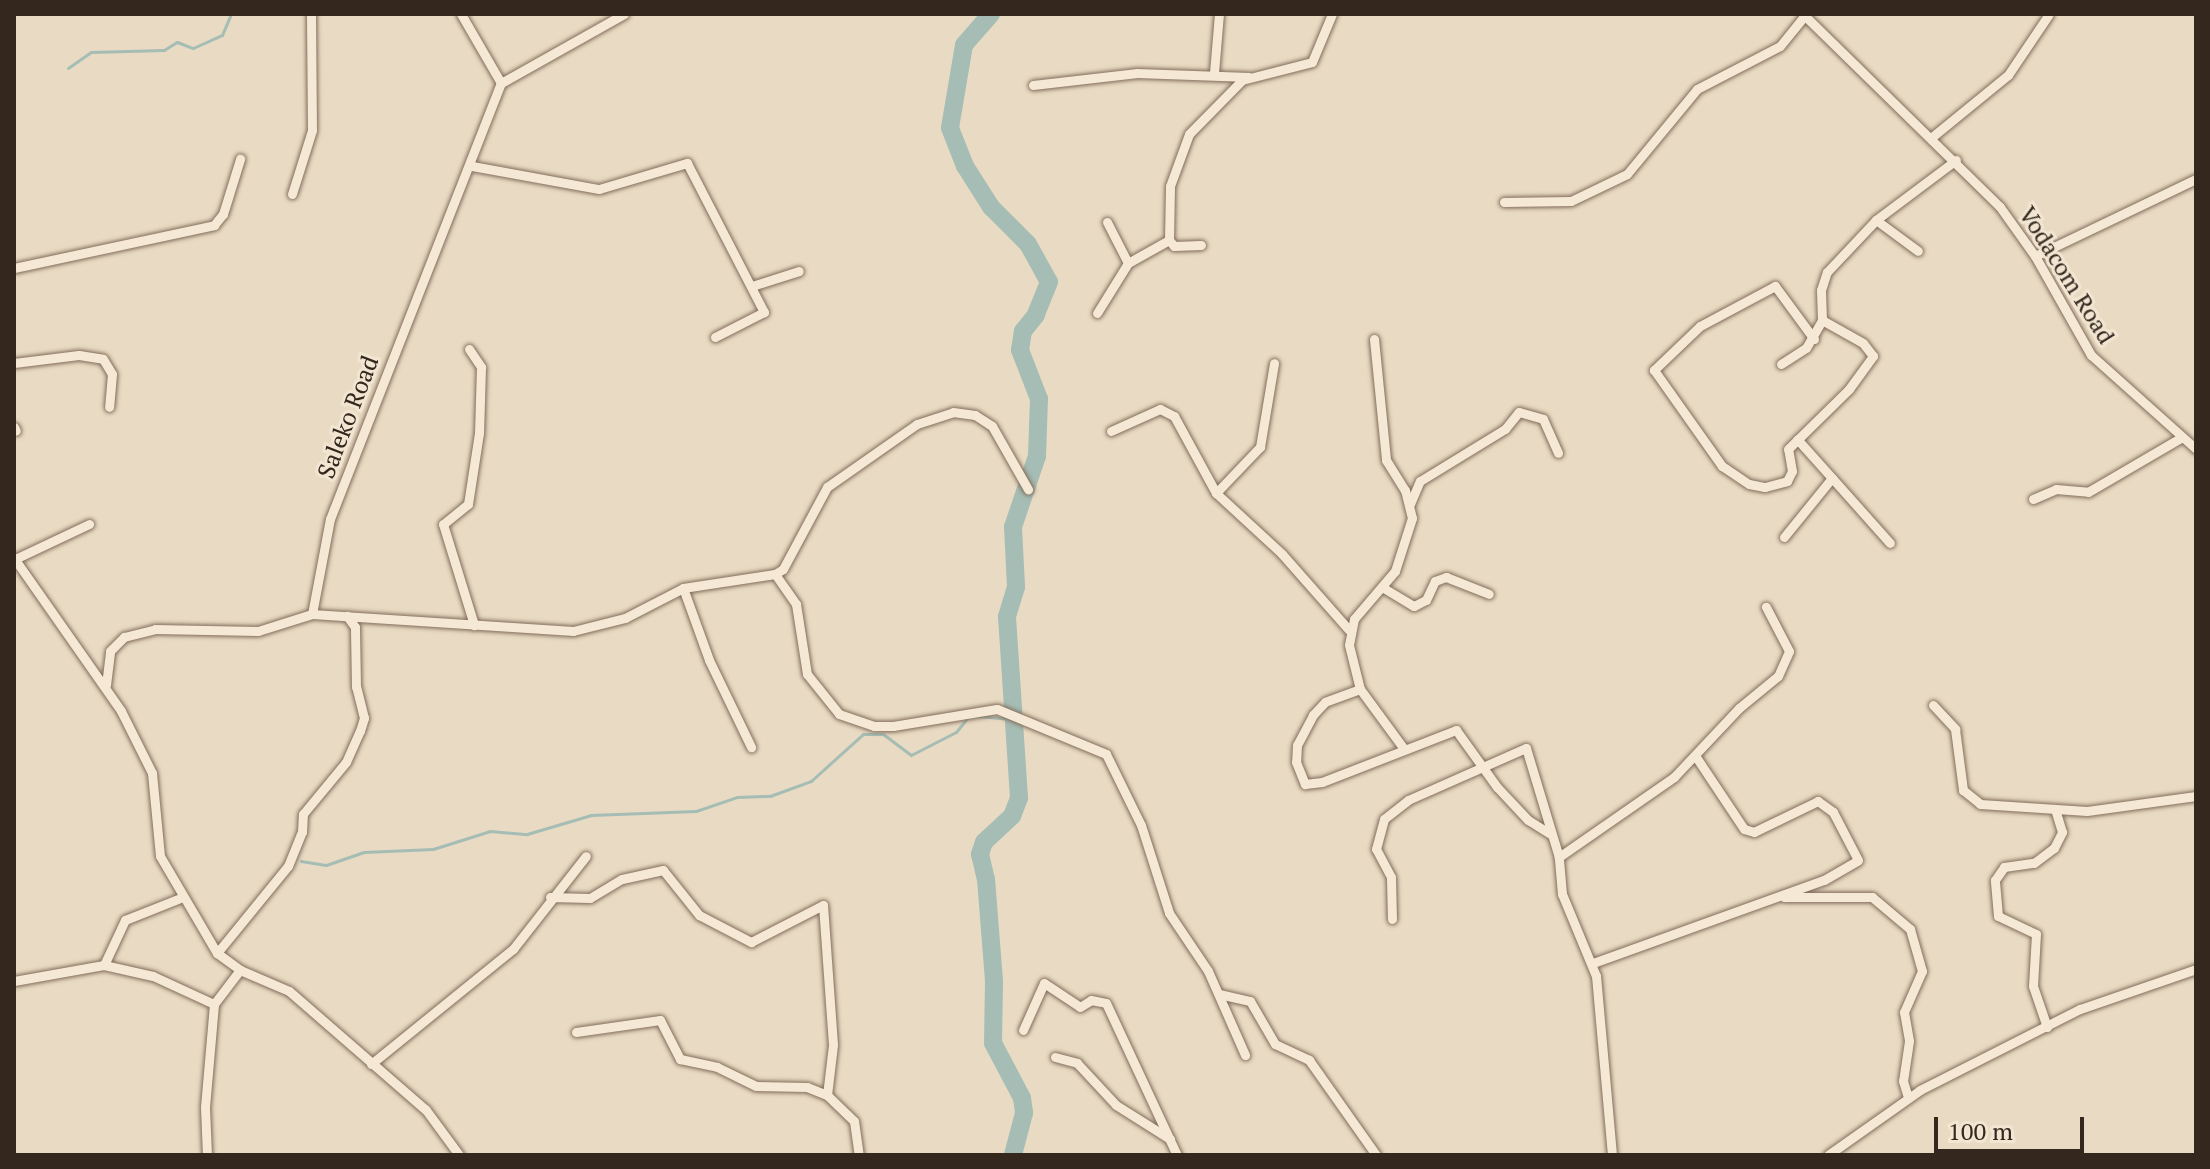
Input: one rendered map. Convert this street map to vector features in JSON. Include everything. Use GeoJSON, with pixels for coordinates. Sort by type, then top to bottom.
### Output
{"type":"FeatureCollection","features":[{"type":"Feature","properties":{"kind":"street"},"geometry":{"type":"LineString","coordinates":[[292,194],[312,130],[311,14]]}},
{"type":"Feature","properties":{"kind":"street"},"geometry":{"type":"LineString","coordinates":[[461,14],[501,83],[624,14]]}},
{"type":"Feature","properties":{"kind":"street"},"geometry":{"type":"LineString","coordinates":[[1214,73],[1219,14]]}},
{"type":"Feature","properties":{"kind":"street"},"geometry":{"type":"LineString","coordinates":[[1033,85],[1137,73],[1274,75],[1312,62],[1332,14]]}},
{"type":"Feature","properties":{"kind":"street"},"geometry":{"type":"LineString","coordinates":[[1932,137],[2008,75],[2049,14]]}},
{"type":"Feature","properties":{"kind":"street"},"geometry":{"type":"LineString","coordinates":[[1504,202],[1558,202],[1627,174],[1697,89],[1780,46],[1805,15]]}},
{"type":"Feature","properties":{"kind":"street","name":"Vodacom Road"},"geometry":{"type":"LineString","coordinates":[[1805,15],[1956,160],[2000,207],[2035,256],[2085,347],[2196,449]]}},
{"type":"Feature","properties":{"kind":"street"},"geometry":{"type":"LineString","coordinates":[[1201,245],[1174,246],[1169,240],[1170,186],[1181,149],[1200,121],[1249,77]]}},
{"type":"Feature","properties":{"kind":"street","name":"Saleko Road"},"geometry":{"type":"LineString","coordinates":[[312,614],[330,519],[406,317],[472,166],[501,83]]}},
{"type":"Feature","properties":{"kind":"street"},"geometry":{"type":"LineString","coordinates":[[14,268],[214,225],[223,214],[240,159]]}},
{"type":"Feature","properties":{"kind":"street"},"geometry":{"type":"LineString","coordinates":[[1781,364],[1814,339],[1822,320],[1821,290],[1827,272],[1876,220],[1956,160]]}},
{"type":"Feature","properties":{"kind":"street"},"geometry":{"type":"LineString","coordinates":[[472,166],[599,189],[687,163],[764,312],[715,337]]}},
{"type":"Feature","properties":{"kind":"street"},"geometry":{"type":"LineString","coordinates":[[2035,256],[2196,179]]}},
{"type":"Feature","properties":{"kind":"street"},"geometry":{"type":"LineString","coordinates":[[1876,220],[1918,251]]}},
{"type":"Feature","properties":{"kind":"street"},"geometry":{"type":"LineString","coordinates":[[1107,222],[1128,263]]}},
{"type":"Feature","properties":{"kind":"street"},"geometry":{"type":"LineString","coordinates":[[1097,313],[1128,263],[1169,240]]}},
{"type":"Feature","properties":{"kind":"street"},"geometry":{"type":"LineString","coordinates":[[752,286],[799,271]]}},
{"type":"Feature","properties":{"kind":"street"},"geometry":{"type":"LineString","coordinates":[[1814,339],[1775,286],[1700,326],[1654,370],[1707,448],[1749,484],[1765,487],[1787,481],[1792,471],[1786,452],[1849,389],[1873,356],[1863,343],[1822,320]]}},
{"type":"Feature","properties":{"kind":"street"},"geometry":{"type":"LineString","coordinates":[[1374,339],[1386,460],[1410,504]]}},
{"type":"Feature","properties":{"kind":"street"},"geometry":{"type":"LineString","coordinates":[[469,349],[481,367],[479,433],[468,504],[443,524],[474,625]]}},
{"type":"Feature","properties":{"kind":"street"},"geometry":{"type":"LineString","coordinates":[[14,363],[79,355],[103,359],[112,374],[109,407]]}},
{"type":"Feature","properties":{"kind":"street"},"geometry":{"type":"LineString","coordinates":[[1216,493],[1260,447],[1274,363]]}},
{"type":"Feature","properties":{"kind":"street"},"geometry":{"type":"LineString","coordinates":[[1111,431],[1135,416],[1168,412],[1216,493],[1282,554],[1349,630],[1360,689],[1404,749]]}},
{"type":"Feature","properties":{"kind":"street"},"geometry":{"type":"LineString","coordinates":[[1349,630],[1382,587],[1407,541],[1410,504],[1420,481],[1505,429],[1519,412],[1543,419],[1558,453]]}},
{"type":"Feature","properties":{"kind":"street"},"geometry":{"type":"LineString","coordinates":[[106,685],[110,651],[124,637],[155,629],[258,631],[312,614],[474,625],[593,628],[683,588],[775,574],[783,569],[827,487],[932,417],[969,414],[992,426],[1028,489]]}},
{"type":"Feature","properties":{"kind":"street"},"geometry":{"type":"LineString","coordinates":[[2033,499],[2056,489],[2088,492],[2182,437]]}},
{"type":"Feature","properties":{"kind":"street"},"geometry":{"type":"LineString","coordinates":[[1797,439],[1890,543]]}},
{"type":"Feature","properties":{"kind":"street"},"geometry":{"type":"LineString","coordinates":[[1784,537],[1832,478]]}},
{"type":"Feature","properties":{"kind":"street"},"geometry":{"type":"LineString","coordinates":[[89,524],[15,558],[106,685],[152,773],[158,848],[183,897],[217,953],[240,970],[289,991],[439,1123],[459,1155]]}},
{"type":"Feature","properties":{"kind":"street"},"geometry":{"type":"LineString","coordinates":[[775,574],[796,604],[807,674],[839,714],[874,726],[893,726],[997,709],[1111,759],[1141,825],[1169,913],[1219,994],[1245,1055]]}},
{"type":"Feature","properties":{"kind":"street"},"geometry":{"type":"LineString","coordinates":[[1382,587],[1414,606],[1426,600],[1435,581],[1446,577],[1489,594]]}},
{"type":"Feature","properties":{"kind":"street"},"geometry":{"type":"LineString","coordinates":[[683,588],[709,660],[751,747]]}},
{"type":"Feature","properties":{"kind":"street"},"geometry":{"type":"LineString","coordinates":[[1559,857],[1696,757],[1731,716],[1778,676],[1787,661],[1786,638],[1766,607]]}},
{"type":"Feature","properties":{"kind":"street"},"geometry":{"type":"LineString","coordinates":[[217,953],[288,866],[302,832],[303,814],[346,762],[360,731],[364,718],[356,687],[355,627],[347,616]]}},
{"type":"Feature","properties":{"kind":"street"},"geometry":{"type":"LineString","coordinates":[[1360,689],[1325,702],[1313,715],[1297,745],[1296,762],[1305,784],[1456,730],[1467,738],[1483,770],[1521,814],[1550,834]]}},
{"type":"Feature","properties":{"kind":"street"},"geometry":{"type":"LineString","coordinates":[[1933,705],[1955,729],[1961,785],[1971,799],[2087,811],[2196,796]]}},
{"type":"Feature","properties":{"kind":"street"},"geometry":{"type":"LineString","coordinates":[[1392,919],[1391,877],[1376,849],[1384,819],[1408,800],[1483,770],[1526,748],[1559,857],[1562,894],[1593,963],[1603,1082],[1613,1121],[1612,1155]]}},
{"type":"Feature","properties":{"kind":"street"},"geometry":{"type":"LineString","coordinates":[[1593,963],[1781,896],[1855,866],[1854,846],[1833,812],[1818,801],[1802,804],[1754,832],[1744,829],[1696,757]]}},
{"type":"Feature","properties":{"kind":"street"},"geometry":{"type":"LineString","coordinates":[[2047,1027],[2033,986],[2036,934],[1998,916],[1995,880],[2004,867],[2034,863],[2054,848],[2062,832],[2055,809]]}},
{"type":"Feature","properties":{"kind":"street"},"geometry":{"type":"LineString","coordinates":[[371,1064],[513,949],[550,897],[586,856]]}},
{"type":"Feature","properties":{"kind":"street"},"geometry":{"type":"LineString","coordinates":[[550,897],[590,898],[622,879],[663,870],[699,915],[751,942],[823,905],[833,1045],[827,1095]]}},
{"type":"Feature","properties":{"kind":"street"},"geometry":{"type":"LineString","coordinates":[[1781,896],[1872,897],[1910,929],[1922,971],[1904,1012],[1909,1041],[1904,1089],[1908,1097]]}},
{"type":"Feature","properties":{"kind":"street"},"geometry":{"type":"LineString","coordinates":[[104,965],[125,920],[183,897]]}},
{"type":"Feature","properties":{"kind":"street"},"geometry":{"type":"LineString","coordinates":[[14,981],[104,965],[153,976],[214,1004]]}},
{"type":"Feature","properties":{"kind":"street"},"geometry":{"type":"LineString","coordinates":[[1828,1155],[1908,1097],[2080,1009],[2196,969]]}},
{"type":"Feature","properties":{"kind":"street"},"geometry":{"type":"LineString","coordinates":[[207,1155],[205,1107],[214,1004],[240,970]]}},
{"type":"Feature","properties":{"kind":"street"},"geometry":{"type":"LineString","coordinates":[[1023,1030],[1044,983],[1080,1007],[1097,999],[1106,1003],[1177,1155]]}},
{"type":"Feature","properties":{"kind":"street"},"geometry":{"type":"LineString","coordinates":[[1219,994],[1250,1001],[1275,1044],[1309,1060],[1376,1155]]}},
{"type":"Feature","properties":{"kind":"street"},"geometry":{"type":"LineString","coordinates":[[576,1032],[654,1018],[663,1024],[680,1059],[717,1067],[756,1086],[807,1087],[827,1095],[854,1121],[859,1155]]}},
{"type":"Feature","properties":{"kind":"street"},"geometry":{"type":"LineString","coordinates":[[1055,1057],[1077,1063],[1116,1105],[1170,1139]]}},
{"type":"Feature","properties":{"kind":"waterway"},"geometry":{"type":"LineString","coordinates":[[68,68],[91,52],[164,50],[177,42],[193,48],[222,35],[231,14]]}},
{"type":"Feature","properties":{"kind":"waterway"},"geometry":{"type":"LineString","coordinates":[[991,14],[964,45],[950,128],[965,166],[991,207],[1028,244],[1049,282],[1036,315],[1023,331],[1020,350],[1039,399],[1037,456],[1013,527],[1016,587],[1007,617],[1019,798],[1012,816],[984,842],[980,854],[986,879],[994,981],[993,1043],[1022,1098],[1024,1113],[1013,1155]]}},
{"type":"Feature","properties":{"kind":"waterway"},"geometry":{"type":"LineString","coordinates":[[301,861],[326,865],[364,852],[433,849],[490,831],[527,834],[591,815],[696,811],[737,797],[770,796],[811,781],[863,734],[883,734],[911,755],[956,732],[970,715]]}},
{"type":"Feature","properties":{"kind":"waterway"},"geometry":{"type":"LineString","coordinates":[[977,716],[1010,719]]}}]}
